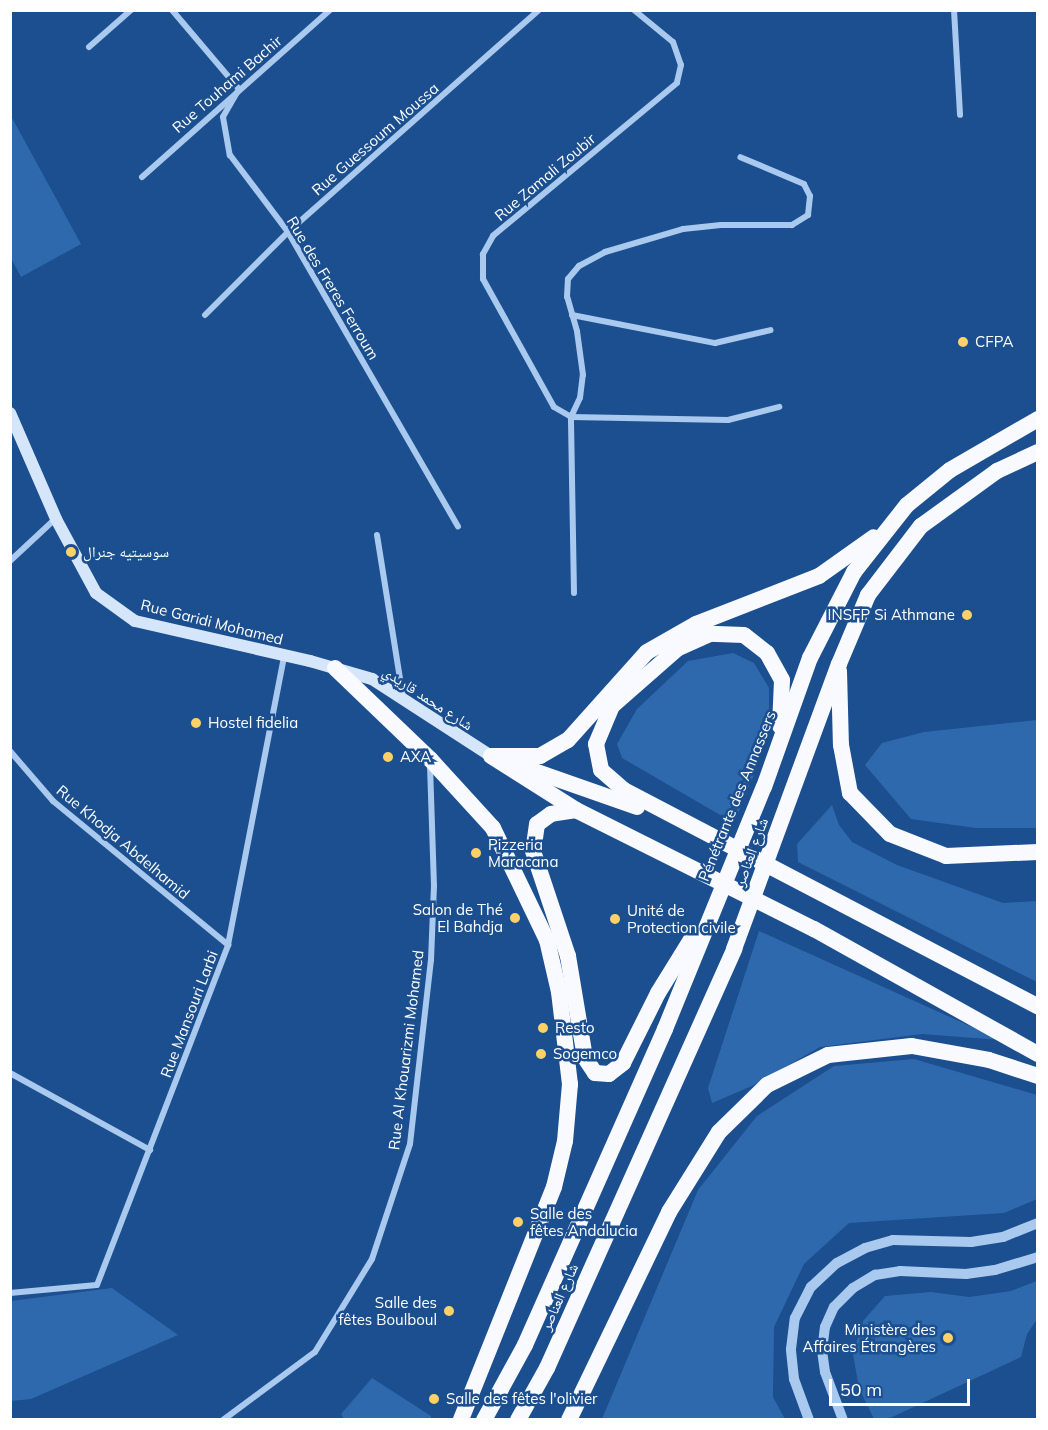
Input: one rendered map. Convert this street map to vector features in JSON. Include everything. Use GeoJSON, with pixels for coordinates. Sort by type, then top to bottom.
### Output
{"type":"FeatureCollection","features":[{"type":"Feature","properties":{"kind":"highway","name":"Pénétrante des Annassers"},"geometry":{"type":"LineString","coordinates":[[484,1419],[525,1345],[665,1029],[714,901],[780,741],[810,658],[854,572],[907,505],[950,470],[1038,419]]}},
{"type":"Feature","properties":{"kind":"highway","name":"شارع العناصر"},"geometry":{"type":"LineString","coordinates":[[518,1419],[547,1368],[734,949],[839,664],[868,595],[921,526],[997,471],[1038,452]]}},
{"type":"Feature","properties":{"kind":"highway"},"geometry":{"type":"LineString","coordinates":[[491,756],[540,756],[568,740],[647,652],[696,624],[819,576],[895,521]]}},
{"type":"Feature","properties":{"kind":"highway"},"geometry":{"type":"LineString","coordinates":[[780,741],[782,680],[767,653],[744,636],[710,634],[677,649],[612,706],[596,744],[601,770],[624,790],[1038,1006]]}},
{"type":"Feature","properties":{"kind":"highway"},"geometry":{"type":"LineString","coordinates":[[839,664],[841,745],[850,793],[890,834],[946,856],[1038,852]]}},
{"type":"Feature","properties":{"kind":"highway"},"geometry":{"type":"LineString","coordinates":[[335,668],[430,759],[493,828],[547,940],[559,992],[570,1084],[565,1141],[554,1187],[461,1419]]}},
{"type":"Feature","properties":{"kind":"highway"},"geometry":{"type":"LineString","coordinates":[[491,756],[576,810],[674,856],[814,929],[1038,1054]]}},
{"type":"Feature","properties":{"kind":"highway"},"geometry":{"type":"LineString","coordinates":[[491,756],[694,828]]}},
{"type":"Feature","properties":{"kind":"highway"},"geometry":{"type":"LineString","coordinates":[[576,810],[551,814],[537,824],[533,851],[568,956],[585,1058],[595,1073],[609,1074],[622,1063],[658,993],[714,901]]}},
{"type":"Feature","properties":{"kind":"highway"},"geometry":{"type":"LineString","coordinates":[[569,1419],[669,1212],[719,1132],[767,1085],[828,1056],[912,1046],[989,1060],[1038,1076]]}},
{"type":"Feature","properties":{"kind":"main road","name":"Rue Garidi Mohamed"},"geometry":{"type":"LineString","coordinates":[[10,413],[56,519],[96,593],[135,621],[310,661]]}},
{"type":"Feature","properties":{"kind":"main road","name":"شارع محمد قاريدي"},"geometry":{"type":"LineString","coordinates":[[310,661],[372,679],[491,756]]}},
{"type":"Feature","properties":{"kind":"street"},"geometry":{"type":"LineString","coordinates":[[88,47],[130,10]]}},
{"type":"Feature","properties":{"kind":"street"},"geometry":{"type":"LineString","coordinates":[[172,10],[239,89]]}},
{"type":"Feature","properties":{"kind":"street","name":"Rue Touhami Bachir"},"geometry":{"type":"LineString","coordinates":[[142,177],[330,10]]}},
{"type":"Feature","properties":{"kind":"street","name":"Rue Guessoum Moussa"},"geometry":{"type":"LineString","coordinates":[[205,315],[288,232],[540,10]]}},
{"type":"Feature","properties":{"kind":"street","name":"Rue Zamali Zoubir"},"geometry":{"type":"LineString","coordinates":[[571,417],[554,407],[483,279],[483,254],[493,236],[677,83],[681,65],[674,42],[634,10]]}},
{"type":"Feature","properties":{"kind":"street"},"geometry":{"type":"LineString","coordinates":[[954,10],[960,115]]}},
{"type":"Feature","properties":{"kind":"street","name":"Rue des Freres Ferroum"},"geometry":{"type":"LineString","coordinates":[[239,89],[223,117],[230,155],[288,232],[458,526]]}},
{"type":"Feature","properties":{"kind":"street"},"geometry":{"type":"LineString","coordinates":[[574,593],[571,417],[583,375],[567,297],[568,279],[579,266],[605,252],[683,229],[721,225],[792,225],[808,215],[810,196],[804,184],[740,157]]}},
{"type":"Feature","properties":{"kind":"street"},"geometry":{"type":"LineString","coordinates":[[572,315],[716,343],[771,330]]}},
{"type":"Feature","properties":{"kind":"street"},"geometry":{"type":"LineString","coordinates":[[571,417],[728,420],[779,407]]}},
{"type":"Feature","properties":{"kind":"street"},"geometry":{"type":"LineString","coordinates":[[10,561],[56,519]]}},
{"type":"Feature","properties":{"kind":"street"},"geometry":{"type":"LineString","coordinates":[[377,535],[403,699]]}},
{"type":"Feature","properties":{"kind":"street","name":"Rue Mansouri Larbi"},"geometry":{"type":"LineString","coordinates":[[10,1293],[97,1285],[228,945],[284,656]]}},
{"type":"Feature","properties":{"kind":"street","name":"Rue Khodja Abdelhamid"},"geometry":{"type":"LineString","coordinates":[[10,751],[53,801],[228,945]]}},
{"type":"Feature","properties":{"kind":"street","name":"Rue Al Khouarizmi Mohamed"},"geometry":{"type":"LineString","coordinates":[[222,1419],[315,1352],[372,1259],[410,1144],[431,960],[434,886],[430,759]]}},
{"type":"Feature","properties":{"kind":"street"},"geometry":{"type":"LineString","coordinates":[[10,1073],[150,1150]]}},
{"type":"Feature","properties":{"kind":"street"},"geometry":{"type":"LineString","coordinates":[[809,1419],[794,1379],[791,1349],[795,1318],[811,1287],[837,1263],[865,1248],[893,1240],[971,1242],[1003,1237],[1038,1223]]}},
{"type":"Feature","properties":{"kind":"street"},"geometry":{"type":"LineString","coordinates":[[843,1419],[825,1372],[822,1351],[825,1327],[834,1307],[853,1288],[875,1275],[900,1271],[966,1274],[995,1270],[1038,1257]]}},
{"type":"Feature","properties":{"kind":"shaded area"},"geometry":{"type":"Polygon","coordinates":[[[11,116],[81,244],[21,277],[11,258],[11,116]]]}},
{"type":"Feature","properties":{"kind":"shaded area"},"geometry":{"type":"Polygon","coordinates":[[[733,653],[754,663],[769,688],[769,718],[758,765],[734,823],[622,758],[617,744],[637,709],[688,661],[733,653]]]}},
{"type":"Feature","properties":{"kind":"shaded area"},"geometry":{"type":"Polygon","coordinates":[[[1037,720],[1037,828],[976,828],[911,819],[865,765],[882,743],[924,732],[1037,720]]]}},
{"type":"Feature","properties":{"kind":"shaded area"},"geometry":{"type":"Polygon","coordinates":[[[832,805],[839,825],[852,842],[897,865],[1003,903],[1037,901],[1037,982],[798,862],[797,844],[832,805]]]}},
{"type":"Feature","properties":{"kind":"shaded area"},"geometry":{"type":"Polygon","coordinates":[[[759,931],[1001,1040],[922,1034],[820,1047],[752,1086],[712,1103],[708,1088],[759,931]]]}},
{"type":"Feature","properties":{"kind":"shaded area"},"geometry":{"type":"Polygon","coordinates":[[[914,1059],[1037,1095],[1037,1199],[1004,1213],[849,1223],[804,1264],[774,1327],[773,1397],[785,1419],[602,1419],[698,1190],[757,1116],[834,1066],[914,1059]]]}},
{"type":"Feature","properties":{"kind":"shaded area","name":"Ministère des Affaires Étrangères"},"geometry":{"type":"Polygon","coordinates":[[[1037,1281],[1037,1319],[1027,1334],[1021,1357],[888,1419],[874,1419],[859,1388],[853,1354],[863,1321],[885,1296],[931,1292],[969,1297],[1011,1291],[1037,1281]]]}},
{"type":"Feature","properties":{"kind":"shaded area"},"geometry":{"type":"Polygon","coordinates":[[[112,1288],[178,1335],[31,1399],[11,1401],[11,1301],[112,1288]]]}},
{"type":"Feature","properties":{"kind":"shaded area"},"geometry":{"type":"Polygon","coordinates":[[[372,1378],[431,1416],[431,1419],[344,1419],[341,1414],[372,1378]]]}},
{"type":"Feature","properties":{"kind":"place","name":"CFPA"},"geometry":{"type":"Point","coordinates":[963,342]}},
{"type":"Feature","properties":{"kind":"place","name":"سوسيتيه جنرال"},"geometry":{"type":"Point","coordinates":[71,552]}},
{"type":"Feature","properties":{"kind":"place","name":"INSFP Si Athmane"},"geometry":{"type":"Point","coordinates":[967,615]}},
{"type":"Feature","properties":{"kind":"place","name":"Hostel fidelia"},"geometry":{"type":"Point","coordinates":[196,723]}},
{"type":"Feature","properties":{"kind":"place","name":"AXA"},"geometry":{"type":"Point","coordinates":[388,757]}},
{"type":"Feature","properties":{"kind":"place","name":"Pizzeria Maracana"},"geometry":{"type":"Point","coordinates":[476,853]}},
{"type":"Feature","properties":{"kind":"place","name":"Salon de Thé El Bahdja"},"geometry":{"type":"Point","coordinates":[515,918]}},
{"type":"Feature","properties":{"kind":"place","name":"Unité de Protection civile"},"geometry":{"type":"Point","coordinates":[615,919]}},
{"type":"Feature","properties":{"kind":"place","name":"Resto"},"geometry":{"type":"Point","coordinates":[543,1028]}},
{"type":"Feature","properties":{"kind":"place","name":"Sogemco"},"geometry":{"type":"Point","coordinates":[541,1054]}},
{"type":"Feature","properties":{"kind":"place","name":"Salle des fêtes Andalucia"},"geometry":{"type":"Point","coordinates":[518,1222]}},
{"type":"Feature","properties":{"kind":"place","name":"Salle des fêtes Boulboul"},"geometry":{"type":"Point","coordinates":[449,1311]}},
{"type":"Feature","properties":{"kind":"place","name":"Ministère des Affaires Étrangères"},"geometry":{"type":"Point","coordinates":[948,1338]}},
{"type":"Feature","properties":{"kind":"place","name":"Salle des fêtes l'olivier"},"geometry":{"type":"Point","coordinates":[434,1399]}}]}
